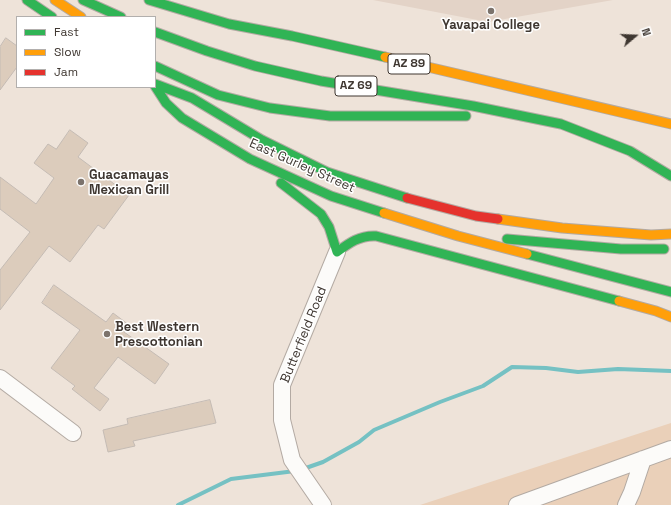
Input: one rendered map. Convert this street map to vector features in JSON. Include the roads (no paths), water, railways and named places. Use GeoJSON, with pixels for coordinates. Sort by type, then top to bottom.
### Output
{"type":"FeatureCollection","features":[{"type":"Feature","properties":{"kind":"main road"},"geometry":{"type":"LineString","coordinates":[[27,0],[51,16]]}},
{"type":"Feature","properties":{"kind":"main road"},"geometry":{"type":"LineString","coordinates":[[55,0],[79,16]]}},
{"type":"Feature","properties":{"kind":"main road"},"geometry":{"type":"LineString","coordinates":[[83,0],[119,16]]}},
{"type":"Feature","properties":{"kind":"main road","name":"AZ 89"},"geometry":{"type":"LineString","coordinates":[[149,0],[230,24],[292,36],[671,124]]}},
{"type":"Feature","properties":{"kind":"main road","name":"AZ 69"},"geometry":{"type":"LineString","coordinates":[[156,32],[255,66],[321,81],[473,106],[561,124],[630,151],[671,176]]}},
{"type":"Feature","properties":{"kind":"main road"},"geometry":{"type":"LineString","coordinates":[[156,66],[218,95],[270,108],[330,116],[473,116],[561,124]]}},
{"type":"Feature","properties":{"kind":"main road"},"geometry":{"type":"LineString","coordinates":[[156,85],[192,98],[262,140],[327,172],[403,197],[476,216],[562,228],[652,235],[671,234]]}},
{"type":"Feature","properties":{"kind":"main road","name":"East Gurley Street"},"geometry":{"type":"LineString","coordinates":[[156,87],[166,103],[182,118],[250,159],[331,196],[458,236]]}},
{"type":"Feature","properties":{"kind":"main road"},"geometry":{"type":"LineString","coordinates":[[250,159],[322,214],[330,228],[337,252],[356,239],[369,235],[376,236],[656,311],[671,317]]}},
{"type":"Feature","properties":{"kind":"main road"},"geometry":{"type":"LineString","coordinates":[[458,236],[546,241],[621,249],[671,249]]}},
{"type":"Feature","properties":{"kind":"main road"},"geometry":{"type":"LineString","coordinates":[[458,236],[671,292]]}},
{"type":"Feature","properties":{"kind":"street","name":"Butterfield Road"},"geometry":{"type":"LineString","coordinates":[[323,505],[292,460],[282,420],[282,385],[337,252]]}},
{"type":"Feature","properties":{"kind":"street"},"geometry":{"type":"LineString","coordinates":[[0,378],[73,433]]}},
{"type":"Feature","properties":{"kind":"street"},"geometry":{"type":"LineString","coordinates":[[517,505],[671,448]]}},
{"type":"Feature","properties":{"kind":"street"},"geometry":{"type":"LineString","coordinates":[[626,505],[643,459]]}},
{"type":"Feature","properties":{"kind":"waterway"},"geometry":{"type":"LineString","coordinates":[[303,469],[323,462],[359,442],[374,430],[440,402],[483,386],[512,367],[546,368],[578,372],[618,369],[671,371]]}},
{"type":"Feature","properties":{"kind":"waterway"},"geometry":{"type":"LineString","coordinates":[[178,505],[231,479],[295,471]]}},
{"type":"Feature","properties":{"kind":"place","name":"Yavapai College"},"geometry":{"type":"Point","coordinates":[491,11]}},
{"type":"Feature","properties":{"kind":"place","name":"Guacamayas Mexican Grill"},"geometry":{"type":"Point","coordinates":[81,182]}},
{"type":"Feature","properties":{"kind":"place","name":"Best Western Prescottonian"},"geometry":{"type":"Point","coordinates":[107,334]}}]}
